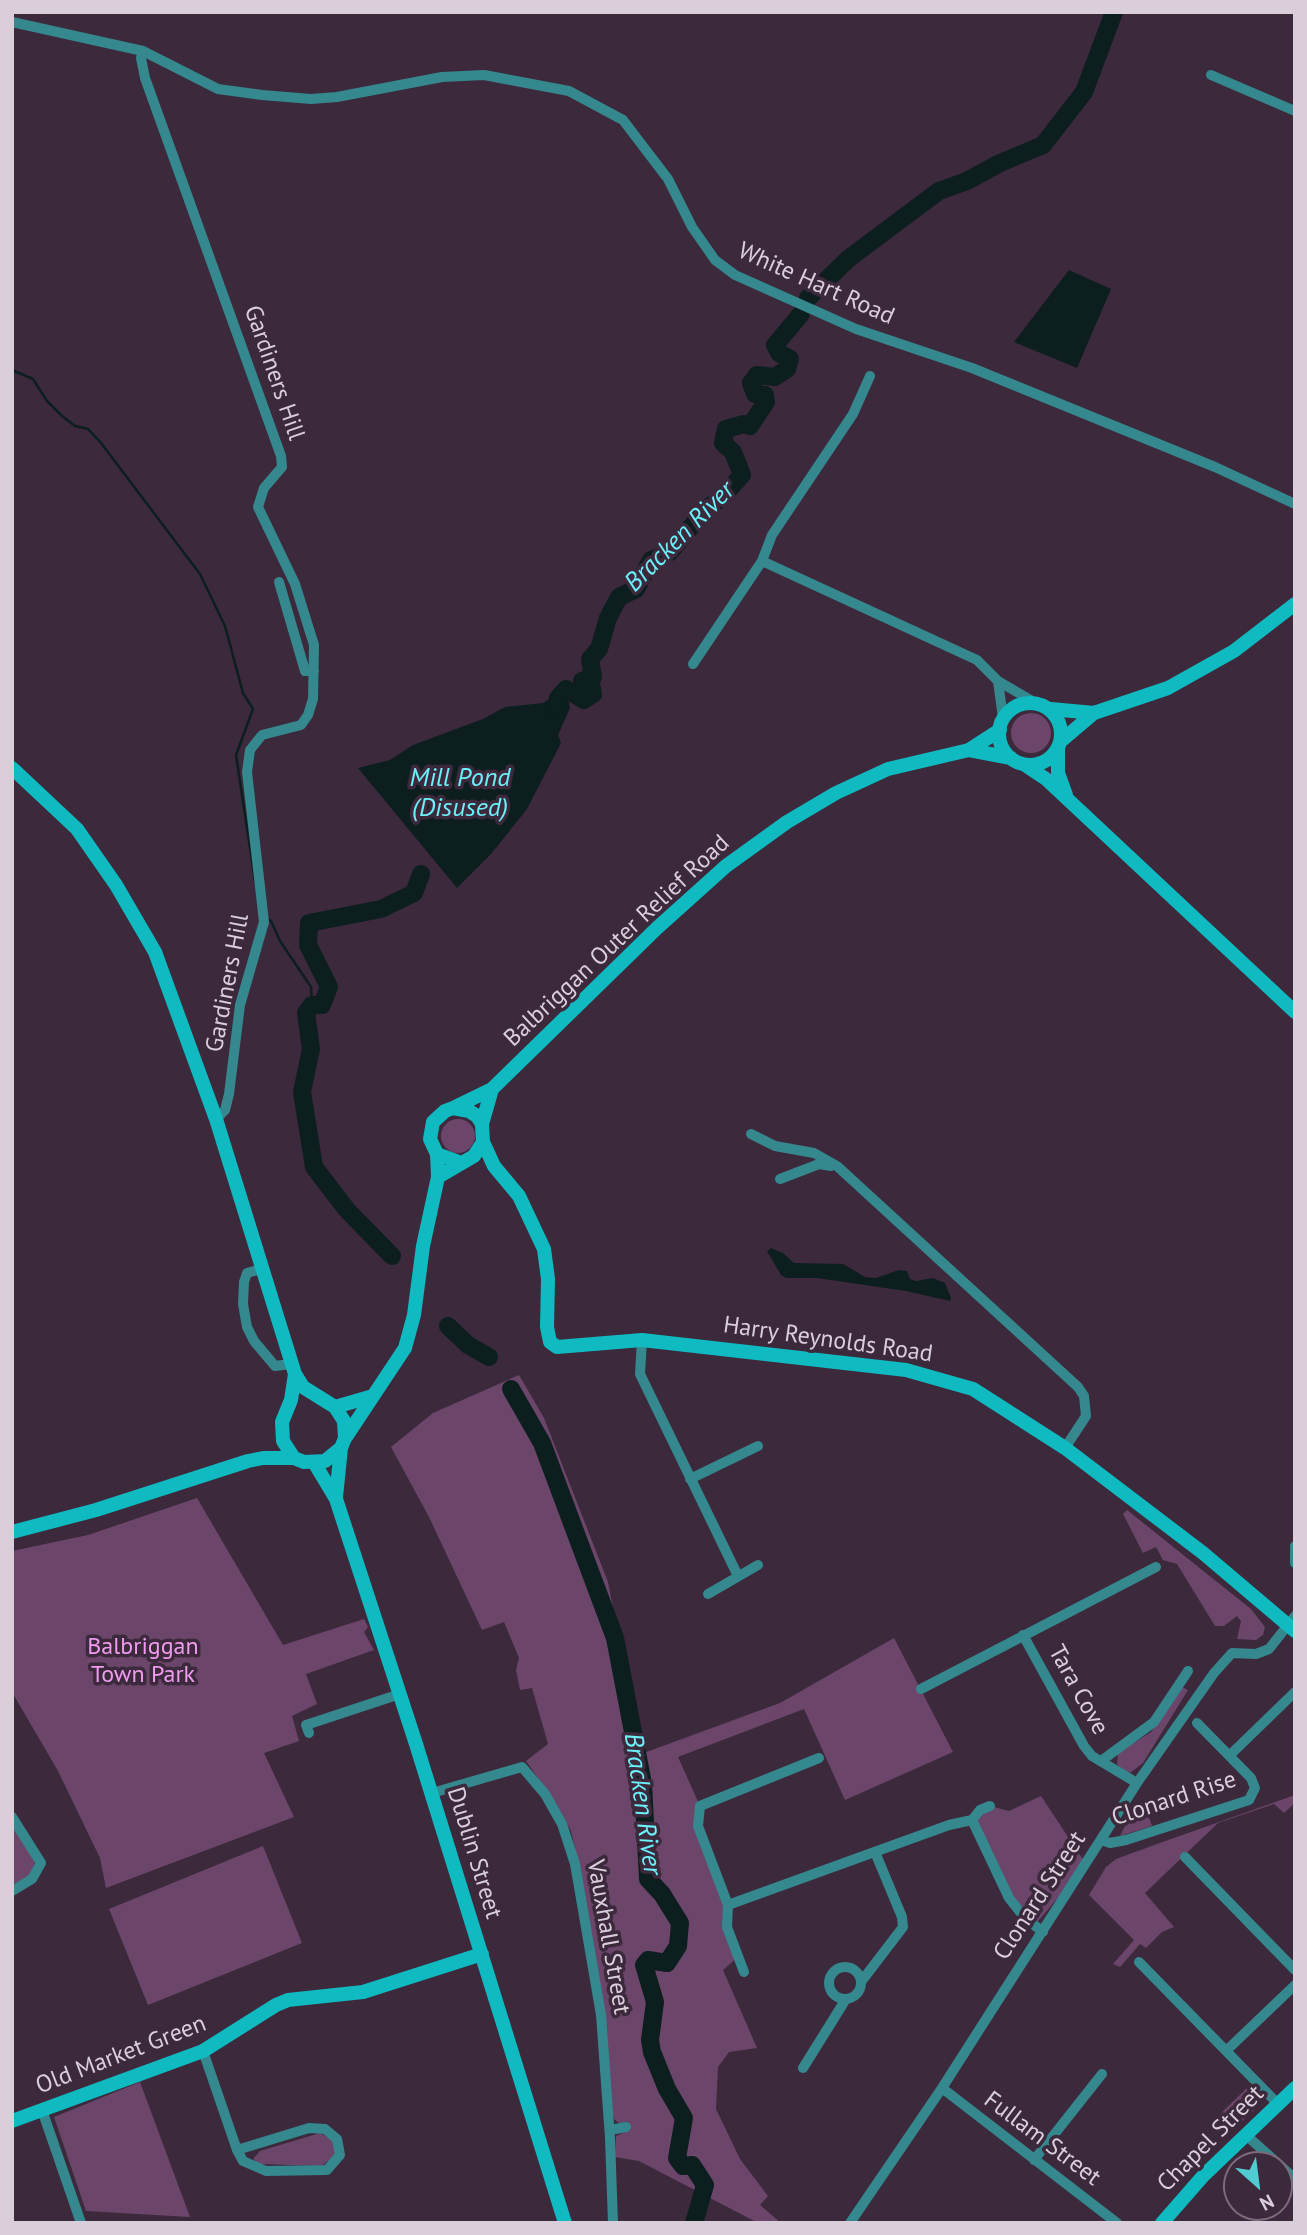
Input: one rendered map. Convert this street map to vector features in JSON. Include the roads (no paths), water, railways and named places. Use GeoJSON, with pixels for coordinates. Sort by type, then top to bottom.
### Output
{"type":"FeatureCollection","features":[{"type":"Feature","properties":{"kind":"street","name":"White Hart Road"},"geometry":{"type":"LineString","coordinates":[[12,22],[143,51],[218,89],[262,95],[311,99],[337,97],[442,78],[484,75],[569,90],[623,120],[637,135],[668,179],[692,228],[715,260],[735,275],[856,328],[972,368],[1215,467],[1295,504]]}},
{"type":"Feature","properties":{"kind":"street","name":"Gardiners Hill"},"geometry":{"type":"LineString","coordinates":[[143,51],[141,58],[149,89],[282,456],[282,467],[264,488],[258,507],[308,618],[314,645],[313,699],[301,724],[262,735],[250,750],[248,782],[264,918],[240,1005],[229,1094],[225,1110],[216,1119]]}},
{"type":"Feature","properties":{"kind":"street"},"geometry":{"type":"LineString","coordinates":[[1211,75],[1295,111]]}},
{"type":"Feature","properties":{"kind":"street"},"geometry":{"type":"LineString","coordinates":[[694,664],[762,561],[772,535],[853,414],[870,376]]}},
{"type":"Feature","properties":{"kind":"street"},"geometry":{"type":"LineString","coordinates":[[762,561],[977,660],[998,681],[1034,702],[1051,709],[1094,713]]}},
{"type":"Feature","properties":{"kind":"street"},"geometry":{"type":"LineString","coordinates":[[279,582],[305,671],[314,671]]}},
{"type":"Feature","properties":{"kind":"street"},"geometry":{"type":"LineString","coordinates":[[1025,765],[1044,762],[1094,713],[1168,688],[1205,668],[1295,604]]}},
{"type":"Feature","properties":{"kind":"street"},"geometry":{"type":"LineString","coordinates":[[998,681],[1001,744],[1011,758],[1046,779],[1295,1012]]}},
{"type":"Feature","properties":{"kind":"street"},"geometry":{"type":"LineString","coordinates":[[1001,724],[1016,706],[1034,702]]}},
{"type":"Feature","properties":{"kind":"street"},"geometry":{"type":"LineString","coordinates":[[1051,709],[1061,725],[1058,774],[1068,802]]}},
{"type":"Feature","properties":{"kind":"street","name":"Balbriggan Outer Relief Road"},"geometry":{"type":"LineString","coordinates":[[969,750],[1001,724]]}},
{"type":"Feature","properties":{"kind":"street","name":"Balbriggan Outer Relief Road"},"geometry":{"type":"LineString","coordinates":[[453,1108],[492,1089],[667,919],[726,866],[787,821],[836,793],[888,769],[969,750],[1011,758]]}},
{"type":"Feature","properties":{"kind":"street"},"geometry":{"type":"LineString","coordinates":[[12,768],[77,829],[139,922],[155,951],[216,1119],[293,1369],[303,1387],[335,1407],[344,1421],[343,1443]]}},
{"type":"Feature","properties":{"kind":"street","name":"Balbriggan Outer Relief Road"},"geometry":{"type":"LineString","coordinates":[[482,1124],[492,1089]]}},
{"type":"Feature","properties":{"kind":"street"},"geometry":{"type":"LineString","coordinates":[[12,1532],[248,1461],[294,1458],[315,1464],[325,1461],[343,1443],[405,1348],[411,1326],[425,1233],[438,1177],[438,1154],[433,1147],[430,1130],[438,1116],[453,1108],[469,1111],[482,1124],[483,1142],[479,1150],[438,1177]]}},
{"type":"Feature","properties":{"kind":"street"},"geometry":{"type":"LineString","coordinates":[[751,1133],[775,1146],[814,1153],[839,1168],[1078,1387],[1084,1396],[1086,1416],[1065,1448]]}},
{"type":"Feature","properties":{"kind":"street","name":"Harry Reynolds Road"},"geometry":{"type":"LineString","coordinates":[[483,1142],[494,1166],[519,1196],[544,1249],[550,1342],[557,1347],[642,1340],[878,1366],[932,1375],[989,1397],[1065,1448],[1293,1624]]}},
{"type":"Feature","properties":{"kind":"street"},"geometry":{"type":"LineString","coordinates":[[438,1154],[494,1166]]}},
{"type":"Feature","properties":{"kind":"street"},"geometry":{"type":"LineString","coordinates":[[780,1180],[819,1164],[839,1168]]}},
{"type":"Feature","properties":{"kind":"street"},"geometry":{"type":"LineString","coordinates":[[261,1269],[247,1273],[244,1282],[243,1304],[247,1327],[254,1341],[275,1366],[293,1369]]}},
{"type":"Feature","properties":{"kind":"street"},"geometry":{"type":"LineString","coordinates":[[642,1340],[640,1374],[738,1576]]}},
{"type":"Feature","properties":{"kind":"street"},"geometry":{"type":"LineString","coordinates":[[248,1461],[277,1438],[281,1431],[293,1369]]}},
{"type":"Feature","properties":{"kind":"street"},"geometry":{"type":"LineString","coordinates":[[335,1407],[373,1396]]}},
{"type":"Feature","properties":{"kind":"street"},"geometry":{"type":"LineString","coordinates":[[286,1413],[301,1401],[320,1399]]}},
{"type":"Feature","properties":{"kind":"street"},"geometry":{"type":"LineString","coordinates":[[281,1431],[282,1441],[294,1458]]}},
{"type":"Feature","properties":{"kind":"street","name":"Dublin Street"},"geometry":{"type":"LineString","coordinates":[[336,1499],[343,1443]]}},
{"type":"Feature","properties":{"kind":"street"},"geometry":{"type":"LineString","coordinates":[[690,1479],[758,1446]]}},
{"type":"Feature","properties":{"kind":"street","name":"Dublin Street"},"geometry":{"type":"LineString","coordinates":[[315,1464],[336,1499],[432,1793],[565,2223]]}},
{"type":"Feature","properties":{"kind":"street"},"geometry":{"type":"LineString","coordinates":[[1295,1546],[1295,1563]]}},
{"type":"Feature","properties":{"kind":"street"},"geometry":{"type":"LineString","coordinates":[[708,1594],[758,1565]]}},
{"type":"Feature","properties":{"kind":"street","name":"Tara Cove"},"geometry":{"type":"LineString","coordinates":[[921,1689],[1156,1567]]}},
{"type":"Feature","properties":{"kind":"street","name":"Clonard Street"},"geometry":{"type":"LineString","coordinates":[[850,2223],[942,2088],[1137,1783],[1226,1657],[1237,1652],[1264,1652],[1293,1624]]}},
{"type":"Feature","properties":{"kind":"street","name":"Tara Cove"},"geometry":{"type":"LineString","coordinates":[[1024,1635],[1084,1746],[1101,1761],[1137,1783]]}},
{"type":"Feature","properties":{"kind":"street","name":"Tara Cove"},"geometry":{"type":"LineString","coordinates":[[1101,1761],[1154,1722],[1188,1671]]}},
{"type":"Feature","properties":{"kind":"street","name":"Clonard Rise"},"geometry":{"type":"LineString","coordinates":[[1230,1755],[1295,1692]]}},
{"type":"Feature","properties":{"kind":"street"},"geometry":{"type":"LineString","coordinates":[[309,1733],[306,1724],[400,1694]]}},
{"type":"Feature","properties":{"kind":"street","name":"Clonard Rise"},"geometry":{"type":"LineString","coordinates":[[1101,1840],[1110,1843],[1126,1840],[1249,1800],[1254,1792],[1253,1783],[1230,1755],[1197,1723]]}},
{"type":"Feature","properties":{"kind":"street"},"geometry":{"type":"LineString","coordinates":[[744,1972],[727,1927],[728,1905],[698,1826],[700,1806],[819,1758]]}},
{"type":"Feature","properties":{"kind":"street","name":"Vauxhall Street"},"geometry":{"type":"LineString","coordinates":[[432,1793],[522,1767],[545,1794],[562,1824],[575,1864],[601,2015],[610,2130],[613,2223]]}},
{"type":"Feature","properties":{"kind":"street"},"geometry":{"type":"LineString","coordinates":[[728,1905],[949,1825],[972,1820],[980,1810],[990,1806]]}},
{"type":"Feature","properties":{"kind":"street"},"geometry":{"type":"LineString","coordinates":[[12,1817],[41,1863],[33,1879],[12,1891]]}},
{"type":"Feature","properties":{"kind":"street"},"geometry":{"type":"LineString","coordinates":[[972,1820],[1009,1898],[1024,1917],[1043,1932]]}},
{"type":"Feature","properties":{"kind":"street"},"geometry":{"type":"LineString","coordinates":[[803,2068],[846,1999],[859,1992],[861,1982],[903,1927],[902,1917],[875,1852]]}},
{"type":"Feature","properties":{"kind":"street"},"geometry":{"type":"LineString","coordinates":[[1185,1857],[1194,1874],[1295,1970]]}},
{"type":"Feature","properties":{"kind":"street","name":"Old Market Green"},"geometry":{"type":"LineString","coordinates":[[12,2121],[203,2051],[225,2039],[263,2011],[288,2000],[363,1992],[482,1954]]}},
{"type":"Feature","properties":{"kind":"street"},"geometry":{"type":"LineString","coordinates":[[1139,1962],[1278,2104]]}},
{"type":"Feature","properties":{"kind":"street"},"geometry":{"type":"LineString","coordinates":[[846,1999],[836,1997],[829,1988],[832,1972],[848,1967],[857,1972],[861,1982]]}},
{"type":"Feature","properties":{"kind":"street"},"geometry":{"type":"LineString","coordinates":[[1227,2050],[1295,1984]]}},
{"type":"Feature","properties":{"kind":"street"},"geometry":{"type":"LineString","coordinates":[[203,2051],[237,2150],[243,2161],[266,2171],[327,2170],[340,2155],[337,2140],[325,2129],[309,2127],[237,2150]]}},
{"type":"Feature","properties":{"kind":"street"},"geometry":{"type":"LineString","coordinates":[[1034,2160],[1102,2074]]}},
{"type":"Feature","properties":{"kind":"street","name":"Fullam Street"},"geometry":{"type":"LineString","coordinates":[[942,2088],[1118,2223]]}},
{"type":"Feature","properties":{"kind":"street","name":"Chapel Street"},"geometry":{"type":"LineString","coordinates":[[1162,2223],[1245,2135],[1295,2088]]}},
{"type":"Feature","properties":{"kind":"street"},"geometry":{"type":"LineString","coordinates":[[42,2110],[81,2223]]}},
{"type":"Feature","properties":{"kind":"street"},"geometry":{"type":"LineString","coordinates":[[610,2130],[626,2127]]}},
{"type":"Feature","properties":{"kind":"street"},"geometry":{"type":"LineString","coordinates":[[1245,2135],[1295,2179]]}},
{"type":"Feature","properties":{"kind":"water"},"geometry":{"type":"Polygon","coordinates":[[[1069,270],[1111,289],[1077,368],[1014,342],[1069,270]]]}},
{"type":"Feature","properties":{"kind":"water","name":"Mill Pond (Disused)"},"geometry":{"type":"Polygon","coordinates":[[[566,689],[570,708],[558,735],[561,743],[527,809],[491,854],[457,888],[358,768],[390,760],[413,745],[483,719],[505,707],[543,703],[566,689]]]}},
{"type":"Feature","properties":{"kind":"water"},"geometry":{"type":"Polygon","coordinates":[[[771,1248],[783,1253],[794,1263],[843,1264],[865,1277],[876,1278],[899,1270],[907,1271],[910,1279],[916,1281],[933,1278],[945,1283],[951,1298],[950,1301],[906,1291],[817,1278],[786,1278],[781,1275],[767,1251],[771,1248]]]}},
{"type":"Feature","properties":{"kind":"waterway","name":"Bracken River"},"geometry":{"type":"LineString","coordinates":[[808,298],[848,259],[939,191],[967,181],[1043,145],[1084,92],[1114,12]]}},
{"type":"Feature","properties":{"kind":"waterway","name":"Bracken River"},"geometry":{"type":"LineString","coordinates":[[556,707],[558,698],[566,689],[584,700],[593,694],[591,684],[582,681],[593,677],[590,659],[599,649],[608,618],[619,597],[636,589],[651,560],[670,552],[707,508],[721,498],[742,475],[733,452],[723,443],[726,429],[744,424],[750,426],[766,402],[765,395],[755,394],[751,383],[757,375],[775,377],[787,369],[790,359],[779,353],[775,345],[801,314]]}},
{"type":"Feature","properties":{"kind":"waterway"},"geometry":{"type":"LineString","coordinates":[[12,370],[33,379],[47,401],[62,416],[75,426],[88,429],[101,443],[200,574],[225,626],[243,693],[253,709],[236,755],[255,881]]}},
{"type":"Feature","properties":{"kind":"waterway","name":"Bracken River"},"geometry":{"type":"LineString","coordinates":[[392,1256],[347,1210],[314,1167],[302,1092],[311,1049],[306,1013],[312,1005],[322,1005],[329,987],[308,945],[309,923],[381,909],[414,893],[421,874]]}},
{"type":"Feature","properties":{"kind":"waterway"},"geometry":{"type":"LineString","coordinates":[[266,919],[271,921],[280,941],[311,987],[312,1005]]}},
{"type":"Feature","properties":{"kind":"waterway","name":"Bracken River"},"geometry":{"type":"LineString","coordinates":[[448,1326],[468,1345],[489,1357]]}},
{"type":"Feature","properties":{"kind":"waterway","name":"Bracken River"},"geometry":{"type":"LineString","coordinates":[[511,1389],[542,1443],[615,1638],[643,1784],[648,1879],[662,1894],[680,1923],[678,1946],[667,1963],[648,1960],[644,1965],[655,2002],[650,2040],[652,2052],[667,2089],[684,2118],[677,2158],[683,2166],[692,2165],[705,2185],[694,2223]]}},
{"type":"Feature","properties":{"kind":"park label","name":"Balbriggan Town Park"},"geometry":{"type":"Point","coordinates":[143,1661]}}]}
